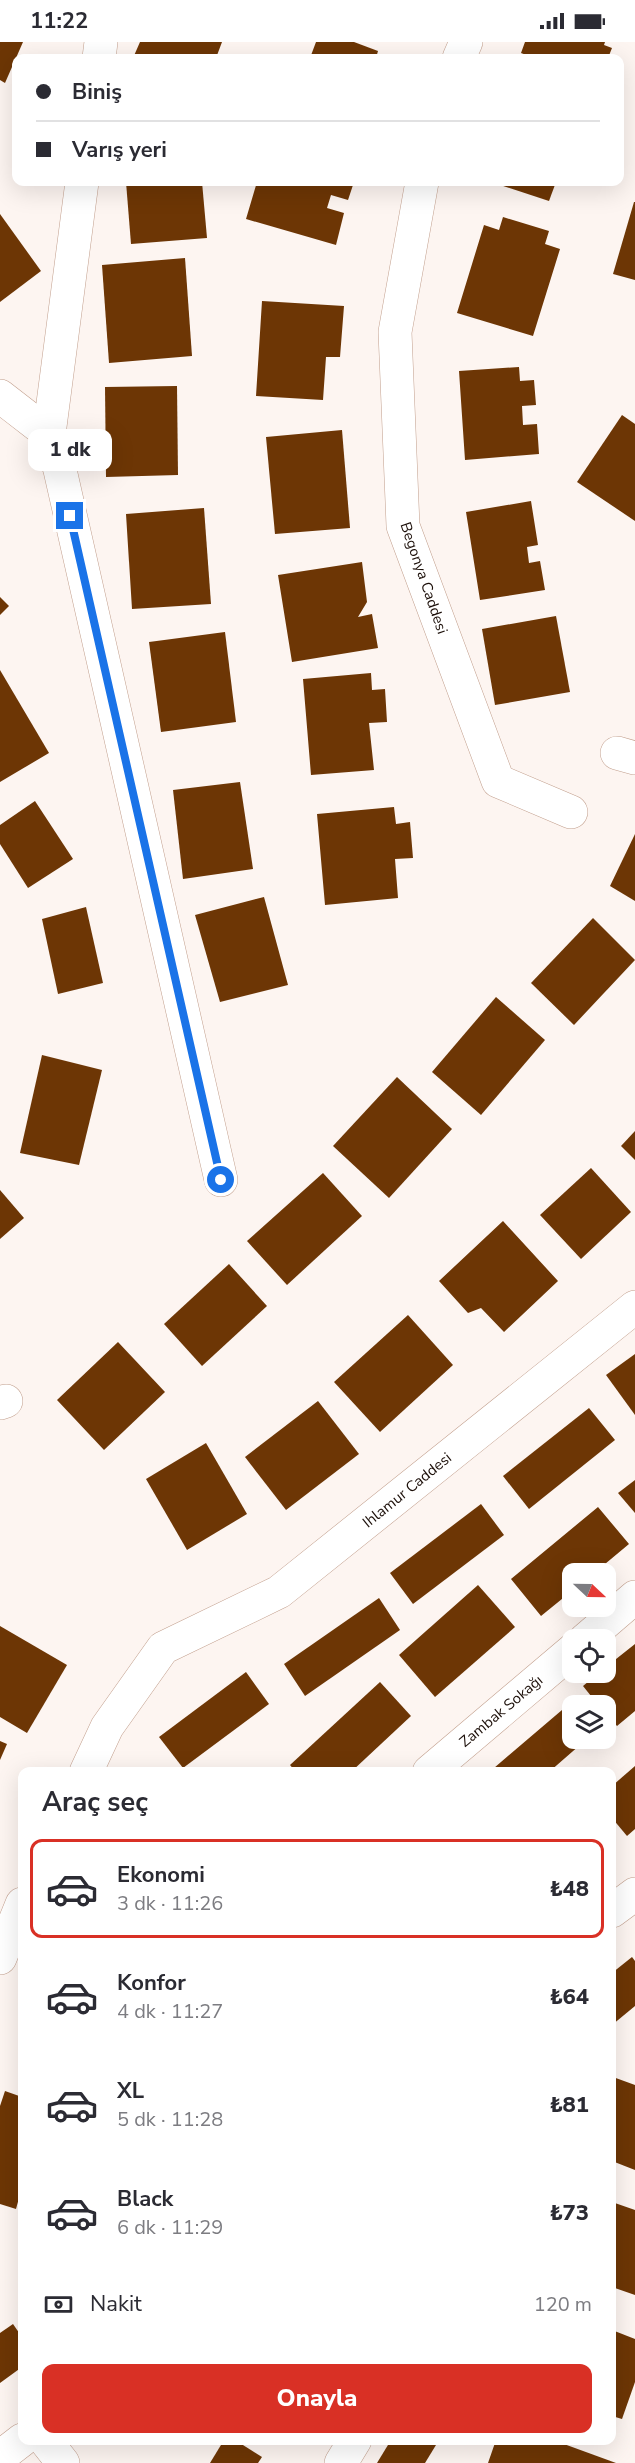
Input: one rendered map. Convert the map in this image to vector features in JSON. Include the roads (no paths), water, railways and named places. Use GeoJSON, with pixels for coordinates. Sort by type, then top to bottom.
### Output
{"type":"FeatureCollection","features":[{"type":"Feature","properties":{"kind":"street"},"geometry":{"type":"LineString","coordinates":[[81,186],[49,434],[60,470],[221,1180]]}},
{"type":"Feature","properties":{"kind":"street","name":"Begonya Caddesi"},"geometry":{"type":"LineString","coordinates":[[421,186],[395,332],[403,526],[498,781],[571,812]]}},
{"type":"Feature","properties":{"kind":"street"},"geometry":{"type":"LineString","coordinates":[[0,396],[49,434]]}},
{"type":"Feature","properties":{"kind":"street","name":"Ihlamur Caddesi"},"geometry":{"type":"LineString","coordinates":[[88,1767],[107,1727],[163,1648],[279,1593],[635,1307]]}},
{"type":"Feature","properties":{"kind":"street"},"geometry":{"type":"LineString","coordinates":[[598,1629],[635,1598]]}},
{"type":"Feature","properties":{"kind":"street","name":"Zambak Sokağı"},"geometry":{"type":"LineString","coordinates":[[435,1767],[562,1659]]}},
{"type":"Feature","properties":{"kind":"street"},"geometry":{"type":"LineString","coordinates":[[616,1908],[635,1894]]}},
{"type":"Feature","properties":{"kind":"street"},"geometry":{"type":"LineString","coordinates":[[0,1958],[18,1913]]}},
{"type":"Feature","properties":{"kind":"street"},"geometry":{"type":"LineString","coordinates":[[0,2457],[18,2443]]}},
{"type":"Feature","properties":{"kind":"street"},"geometry":{"type":"LineString","coordinates":[[49,2445],[63,2463]]}},
{"type":"Feature","properties":{"kind":"street"},"geometry":{"type":"LineString","coordinates":[[341,2463],[352,2445]]}}]}
